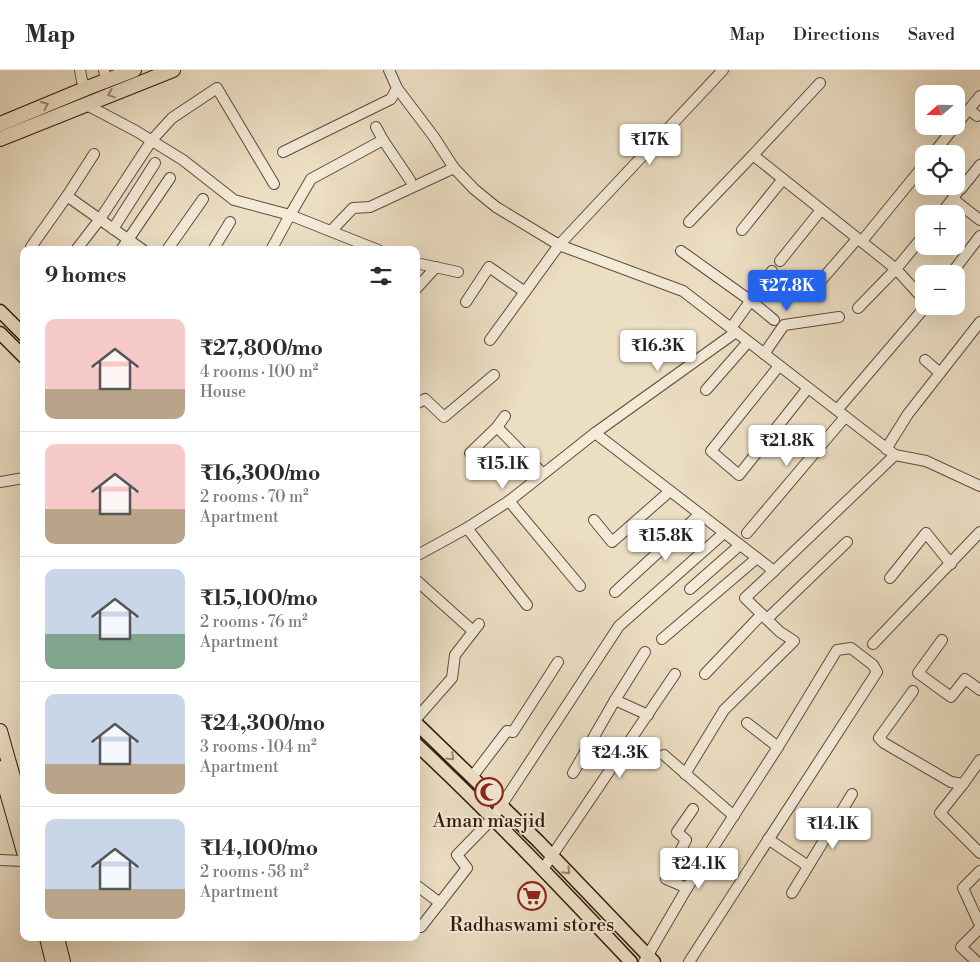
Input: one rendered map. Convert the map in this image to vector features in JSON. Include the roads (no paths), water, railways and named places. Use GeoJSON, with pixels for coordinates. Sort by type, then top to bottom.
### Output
{"type":"FeatureCollection","features":[{"type":"Feature","properties":{"kind":"highway"},"geometry":{"type":"LineString","coordinates":[[0,124],[87,88],[105,75],[134,70]]}},
{"type":"Feature","properties":{"kind":"highway"},"geometry":{"type":"LineString","coordinates":[[0,138],[173,70]]}},
{"type":"Feature","properties":{"kind":"highway"},"geometry":{"type":"LineString","coordinates":[[0,731],[20,802]]}},
{"type":"Feature","properties":{"kind":"highway"},"geometry":{"type":"LineString","coordinates":[[0,768],[20,838]]}},
{"type":"Feature","properties":{"kind":"highway"},"geometry":{"type":"LineString","coordinates":[[48,941],[53,962]]}},
{"type":"Feature","properties":{"kind":"highway"},"geometry":{"type":"LineString","coordinates":[[58,941],[63,962]]}},
{"type":"Feature","properties":{"kind":"main road"},"geometry":{"type":"LineString","coordinates":[[0,311],[20,332]]}},
{"type":"Feature","properties":{"kind":"main road"},"geometry":{"type":"LineString","coordinates":[[0,334],[20,353]]}},
{"type":"Feature","properties":{"kind":"main road"},"geometry":{"type":"LineString","coordinates":[[420,727],[552,856],[649,960]]}},
{"type":"Feature","properties":{"kind":"main road"},"geometry":{"type":"LineString","coordinates":[[420,748],[493,818],[631,962]]}},
{"type":"Feature","properties":{"kind":"street"},"geometry":{"type":"LineString","coordinates":[[80,70],[82,81],[87,88]]}},
{"type":"Feature","properties":{"kind":"street"},"geometry":{"type":"LineString","coordinates":[[389,70],[397,88],[434,137],[454,168],[474,189],[496,207],[559,246],[683,291],[895,455],[926,461],[980,486]]}},
{"type":"Feature","properties":{"kind":"street"},"geometry":{"type":"LineString","coordinates":[[490,340],[559,246],[723,70]]}},
{"type":"Feature","properties":{"kind":"street"},"geometry":{"type":"LineString","coordinates":[[689,222],[820,83]]}},
{"type":"Feature","properties":{"kind":"street"},"geometry":{"type":"LineString","coordinates":[[79,246],[100,219],[152,140],[172,118],[218,88],[274,184]]}},
{"type":"Feature","properties":{"kind":"street"},"geometry":{"type":"LineString","coordinates":[[283,152],[392,99],[397,88]]}},
{"type":"Feature","properties":{"kind":"street"},"geometry":{"type":"LineString","coordinates":[[965,119],[973,112],[980,96]]}},
{"type":"Feature","properties":{"kind":"street"},"geometry":{"type":"LineString","coordinates":[[85,104],[152,140],[183,160],[234,200],[290,215],[368,246]]}},
{"type":"Feature","properties":{"kind":"street"},"geometry":{"type":"LineString","coordinates":[[376,128],[410,180]]}},
{"type":"Feature","properties":{"kind":"street"},"geometry":{"type":"LineString","coordinates":[[940,145],[949,135]]}},
{"type":"Feature","properties":{"kind":"street"},"geometry":{"type":"LineString","coordinates":[[273,246],[311,179],[383,140]]}},
{"type":"Feature","properties":{"kind":"street"},"geometry":{"type":"LineString","coordinates":[[33,246],[94,154]]}},
{"type":"Feature","properties":{"kind":"street"},"geometry":{"type":"LineString","coordinates":[[752,155],[860,240],[896,270],[915,290]]}},
{"type":"Feature","properties":{"kind":"street"},"geometry":{"type":"LineString","coordinates":[[113,229],[154,163]]}},
{"type":"Feature","properties":{"kind":"street"},"geometry":{"type":"LineString","coordinates":[[965,181],[980,165]]}},
{"type":"Feature","properties":{"kind":"street"},"geometry":{"type":"LineString","coordinates":[[332,231],[353,208],[370,207],[454,168]]}},
{"type":"Feature","properties":{"kind":"street"},"geometry":{"type":"LineString","coordinates":[[818,284],[860,240],[915,176]]}},
{"type":"Feature","properties":{"kind":"street"},"geometry":{"type":"LineString","coordinates":[[124,246],[170,178]]}},
{"type":"Feature","properties":{"kind":"street"},"geometry":{"type":"LineString","coordinates":[[742,230],[783,179]]}},
{"type":"Feature","properties":{"kind":"street"},"geometry":{"type":"LineString","coordinates":[[948,205],[955,195]]}},
{"type":"Feature","properties":{"kind":"street"},"geometry":{"type":"LineString","coordinates":[[67,196],[138,246]]}},
{"type":"Feature","properties":{"kind":"street"},"geometry":{"type":"LineString","coordinates":[[170,246],[202,199]]}},
{"type":"Feature","properties":{"kind":"street"},"geometry":{"type":"LineString","coordinates":[[953,199],[980,220]]}},
{"type":"Feature","properties":{"kind":"street"},"geometry":{"type":"LineString","coordinates":[[780,261],[821,210]]}},
{"type":"Feature","properties":{"kind":"street"},"geometry":{"type":"LineString","coordinates":[[215,246],[230,222]]}},
{"type":"Feature","properties":{"kind":"street"},"geometry":{"type":"LineString","coordinates":[[958,265],[980,236]]}},
{"type":"Feature","properties":{"kind":"street"},"geometry":{"type":"LineString","coordinates":[[858,308],[896,270],[915,246]]}},
{"type":"Feature","properties":{"kind":"street"},"geometry":{"type":"LineString","coordinates":[[681,250],[774,320]]}},
{"type":"Feature","properties":{"kind":"street"},"geometry":{"type":"LineString","coordinates":[[420,264],[458,272]]}},
{"type":"Feature","properties":{"kind":"street"},"geometry":{"type":"LineString","coordinates":[[420,285],[436,267]]}},
{"type":"Feature","properties":{"kind":"street"},"geometry":{"type":"LineString","coordinates":[[466,302],[489,267],[525,292]]}},
{"type":"Feature","properties":{"kind":"street"},"geometry":{"type":"LineString","coordinates":[[420,554],[509,502],[542,474],[733,330],[772,271]]}},
{"type":"Feature","properties":{"kind":"street"},"geometry":{"type":"LineString","coordinates":[[747,532],[919,315]]}},
{"type":"Feature","properties":{"kind":"street"},"geometry":{"type":"LineString","coordinates":[[764,354],[784,325],[839,317]]}},
{"type":"Feature","properties":{"kind":"street"},"geometry":{"type":"LineString","coordinates":[[886,448],[908,414],[980,322]]}},
{"type":"Feature","properties":{"kind":"street"},"geometry":{"type":"LineString","coordinates":[[706,390],[748,342]]}},
{"type":"Feature","properties":{"kind":"street"},"geometry":{"type":"LineString","coordinates":[[925,360],[940,373]]}},
{"type":"Feature","properties":{"kind":"street"},"geometry":{"type":"LineString","coordinates":[[779,366],[710,451],[739,475],[808,388]]}},
{"type":"Feature","properties":{"kind":"street"},"geometry":{"type":"LineString","coordinates":[[420,402],[426,399],[444,417],[494,375]]}},
{"type":"Feature","properties":{"kind":"street"},"geometry":{"type":"LineString","coordinates":[[470,454],[497,427],[505,416]]}},
{"type":"Feature","properties":{"kind":"street"},"geometry":{"type":"LineString","coordinates":[[497,427],[542,474]]}},
{"type":"Feature","properties":{"kind":"street"},"geometry":{"type":"LineString","coordinates":[[596,433],[774,571]]}},
{"type":"Feature","properties":{"kind":"street"},"geometry":{"type":"LineString","coordinates":[[686,774],[724,710],[794,641],[780,632],[745,598],[895,455]]}},
{"type":"Feature","properties":{"kind":"street"},"geometry":{"type":"LineString","coordinates":[[0,482],[20,479]]}},
{"type":"Feature","properties":{"kind":"street"},"geometry":{"type":"LineString","coordinates":[[594,520],[612,542],[670,491]]}},
{"type":"Feature","properties":{"kind":"street"},"geometry":{"type":"LineString","coordinates":[[509,502],[580,586]]}},
{"type":"Feature","properties":{"kind":"street"},"geometry":{"type":"LineString","coordinates":[[615,592],[700,514]]}},
{"type":"Feature","properties":{"kind":"street"},"geometry":{"type":"LineString","coordinates":[[467,528],[527,605]]}},
{"type":"Feature","properties":{"kind":"street"},"geometry":{"type":"LineString","coordinates":[[421,927],[467,868],[456,855],[493,818],[502,806],[619,626],[724,532]]}},
{"type":"Feature","properties":{"kind":"street"},"geometry":{"type":"LineString","coordinates":[[873,644],[980,532]]}},
{"type":"Feature","properties":{"kind":"street"},"geometry":{"type":"LineString","coordinates":[[890,578],[926,533],[951,564]]}},
{"type":"Feature","properties":{"kind":"street"},"geometry":{"type":"LineString","coordinates":[[705,674],[764,616],[847,542]]}},
{"type":"Feature","properties":{"kind":"street"},"geometry":{"type":"LineString","coordinates":[[690,589],[740,545]]}},
{"type":"Feature","properties":{"kind":"street"},"geometry":{"type":"LineString","coordinates":[[662,639],[757,558]]}},
{"type":"Feature","properties":{"kind":"street"},"geometry":{"type":"LineString","coordinates":[[420,583],[476,628],[455,655],[452,678],[420,714]]}},
{"type":"Feature","properties":{"kind":"street"},"geometry":{"type":"LineString","coordinates":[[942,640],[918,673],[951,697],[965,679],[980,690]]}},
{"type":"Feature","properties":{"kind":"street"},"geometry":{"type":"LineString","coordinates":[[649,960],[687,888],[778,747],[837,650],[851,648],[873,665],[876,672],[872,680],[689,962]]}},
{"type":"Feature","properties":{"kind":"street"},"geometry":{"type":"LineString","coordinates":[[573,773],[645,652]]}},
{"type":"Feature","properties":{"kind":"street"},"geometry":{"type":"LineString","coordinates":[[472,777],[507,731],[513,732],[558,662]]}},
{"type":"Feature","properties":{"kind":"street"},"geometry":{"type":"LineString","coordinates":[[543,869],[675,674]]}},
{"type":"Feature","properties":{"kind":"street"},"geometry":{"type":"LineString","coordinates":[[913,691],[879,738],[884,743],[951,782],[962,784]]}},
{"type":"Feature","properties":{"kind":"street"},"geometry":{"type":"LineString","coordinates":[[615,700],[648,715]]}},
{"type":"Feature","properties":{"kind":"street"},"geometry":{"type":"LineString","coordinates":[[747,724],[778,747]]}},
{"type":"Feature","properties":{"kind":"street"},"geometry":{"type":"LineString","coordinates":[[664,755],[734,816]]}},
{"type":"Feature","properties":{"kind":"street"},"geometry":{"type":"LineString","coordinates":[[980,760],[940,813],[980,853]]}},
{"type":"Feature","properties":{"kind":"street"},"geometry":{"type":"LineString","coordinates":[[792,893],[852,794]]}},
{"type":"Feature","properties":{"kind":"street"},"geometry":{"type":"LineString","coordinates":[[687,888],[666,878],[686,840],[677,832],[693,808]]}},
{"type":"Feature","properties":{"kind":"street"},"geometry":{"type":"LineString","coordinates":[[768,839],[808,866]]}},
{"type":"Feature","properties":{"kind":"street"},"geometry":{"type":"LineString","coordinates":[[0,860],[20,861]]}},
{"type":"Feature","properties":{"kind":"street"},"geometry":{"type":"LineString","coordinates":[[977,962],[961,947],[980,927],[963,888],[980,871]]}},
{"type":"Feature","properties":{"kind":"street"},"geometry":{"type":"LineString","coordinates":[[420,888],[440,903]]}},
{"type":"Feature","properties":{"kind":"place","name":"Aman masjid"},"geometry":{"type":"Point","coordinates":[489,792]}},
{"type":"Feature","properties":{"kind":"place","name":"Radhaswami stores"},"geometry":{"type":"Point","coordinates":[532,896]}}]}
